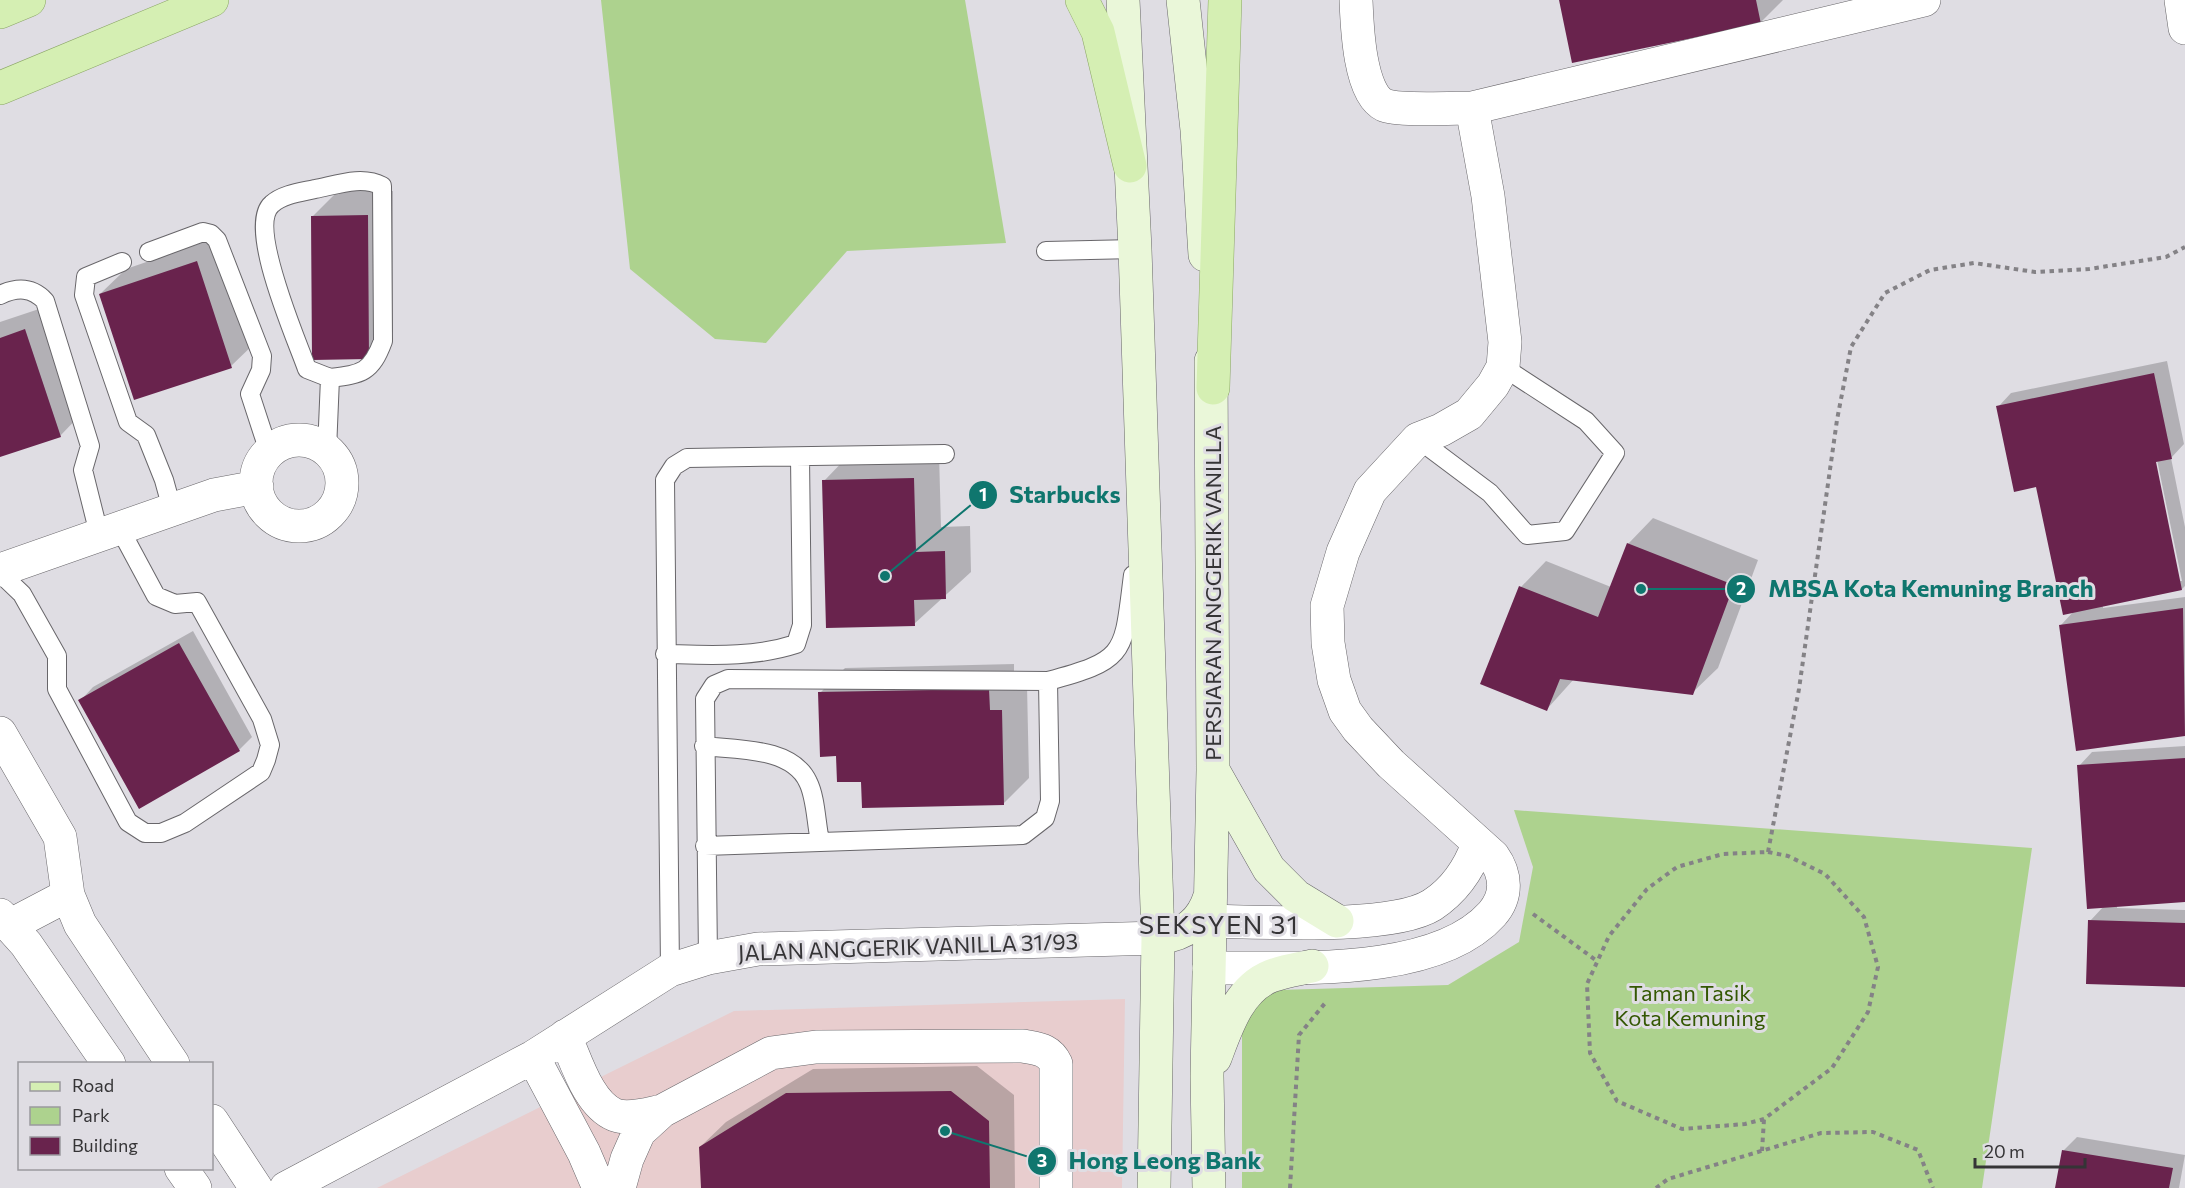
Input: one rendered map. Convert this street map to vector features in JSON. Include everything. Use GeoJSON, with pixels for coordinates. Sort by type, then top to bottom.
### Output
{"type":"FeatureCollection","features":[{"type":"Feature","properties":{"kind":"main road"},"geometry":{"type":"LineString","coordinates":[[0,12],[29,0]]}},
{"type":"Feature","properties":{"kind":"main road"},"geometry":{"type":"LineString","coordinates":[[0,88],[212,0]]}},
{"type":"Feature","properties":{"kind":"main road"},"geometry":{"type":"LineString","coordinates":[[1082,0],[1098,32],[1130,166]]}},
{"type":"Feature","properties":{"kind":"main road"},"geometry":{"type":"LineString","coordinates":[[1123,0],[1144,490],[1158,938],[1154,1188]]}},
{"type":"Feature","properties":{"kind":"main road","name":"PERSIARAN ANGGERIK VANILLA"},"geometry":{"type":"LineString","coordinates":[[1183,0],[1197,130],[1213,388],[1210,577],[1213,770],[1209,968],[1209,1188]]}},
{"type":"Feature","properties":{"kind":"main road"},"geometry":{"type":"LineString","coordinates":[[1213,388],[1225,0]]}},
{"type":"Feature","properties":{"kind":"main road"},"geometry":{"type":"LineString","coordinates":[[1213,770],[1269,869],[1296,896],[1336,921]]}},
{"type":"Feature","properties":{"kind":"main road"},"geometry":{"type":"LineString","coordinates":[[1158,938],[1190,928],[1210,909]]}},
{"type":"Feature","properties":{"kind":"main road"},"geometry":{"type":"LineString","coordinates":[[1208,1076],[1229,1022],[1250,989],[1270,976],[1312,966]]}},
{"type":"Feature","properties":{"kind":"street"},"geometry":{"type":"LineString","coordinates":[[1356,0],[1363,65],[1377,99],[1384,105],[1474,118],[1924,0]]}},
{"type":"Feature","properties":{"kind":"street"},"geometry":{"type":"LineString","coordinates":[[2181,0],[2185,28]]}},
{"type":"Feature","properties":{"kind":"street"},"geometry":{"type":"LineString","coordinates":[[1209,968],[1365,964],[1439,950],[1464,938],[1486,921],[1498,907],[1503,892],[1502,869],[1371,745],[1345,711],[1334,680],[1328,643],[1327,606],[1343,552],[1370,491],[1418,439],[1469,414],[1493,385],[1503,367],[1505,342],[1488,196],[1474,118]]}},
{"type":"Feature","properties":{"kind":"street"},"geometry":{"type":"LineString","coordinates":[[304,440],[327,450],[337,463],[342,480],[340,496],[332,511],[319,522],[303,526],[286,525],[272,517],[261,503],[257,487],[262,462],[269,452],[279,445],[304,440]]}},
{"type":"Feature","properties":{"kind":"street"},"geometry":{"type":"LineString","coordinates":[[0,572],[214,495],[257,487]]}},
{"type":"Feature","properties":{"kind":"street"},"geometry":{"type":"LineString","coordinates":[[0,733],[60,837],[68,895],[80,924],[172,1062]]}},
{"type":"Feature","properties":{"kind":"street"},"geometry":{"type":"LineString","coordinates":[[1210,909],[1336,921],[1373,921],[1414,914],[1432,905],[1455,885],[1470,866],[1478,844]]}},
{"type":"Feature","properties":{"kind":"street"},"geometry":{"type":"LineString","coordinates":[[68,895],[5,920],[27,944],[108,1062]]}},
{"type":"Feature","properties":{"kind":"street","name":"JALAN ANGGERIK VANILLA 31/93"},"geometry":{"type":"LineString","coordinates":[[286,1188],[533,1056],[670,970],[708,958],[758,949],[1158,938]]}},
{"type":"Feature","properties":{"kind":"street"},"geometry":{"type":"LineString","coordinates":[[565,1036],[595,1099],[615,1115],[635,1117],[662,1111]]}},
{"type":"Feature","properties":{"kind":"street"},"geometry":{"type":"LineString","coordinates":[[619,1188],[627,1159],[639,1132],[662,1111],[771,1053],[816,1047],[1023,1046],[1045,1051],[1051,1055],[1056,1064],[1056,1188]]}},
{"type":"Feature","properties":{"kind":"street"},"geometry":{"type":"LineString","coordinates":[[533,1056],[599,1188]]}},
{"type":"Feature","properties":{"kind":"street"},"geometry":{"type":"LineString","coordinates":[[213,1123],[256,1188]]}},
{"type":"Feature","properties":{"kind":"street"},"geometry":{"type":"LineString","coordinates":[[182,1170],[195,1188]]}},
{"type":"Feature","properties":{"kind":"lane"},"geometry":{"type":"LineString","coordinates":[[373,181],[382,186],[383,341],[375,361],[360,374],[330,378],[307,369],[277,287],[263,221],[271,204],[294,194],[345,183],[373,181]]}},
{"type":"Feature","properties":{"kind":"lane"},"geometry":{"type":"LineString","coordinates":[[149,252],[203,232],[211,234],[217,240],[262,356],[261,370],[250,394],[269,452]]}},
{"type":"Feature","properties":{"kind":"lane"},"geometry":{"type":"LineString","coordinates":[[1046,251],[1135,249]]}},
{"type":"Feature","properties":{"kind":"lane"},"geometry":{"type":"LineString","coordinates":[[122,262],[86,277],[84,295],[128,422],[146,435],[164,480],[172,509]]}},
{"type":"Feature","properties":{"kind":"lane"},"geometry":{"type":"LineString","coordinates":[[0,295],[24,289],[36,292],[45,301],[90,446],[84,470],[110,532],[156,596],[175,604],[197,602],[262,718],[270,745],[261,772],[184,823],[161,833],[146,833],[128,822],[57,689],[57,656],[22,594],[0,572]]}},
{"type":"Feature","properties":{"kind":"lane"},"geometry":{"type":"LineString","coordinates":[[1418,439],[1490,493],[1527,535],[1565,531],[1615,453],[1586,421],[1503,367]]}},
{"type":"Feature","properties":{"kind":"lane"},"geometry":{"type":"LineString","coordinates":[[327,450],[330,378]]}},
{"type":"Feature","properties":{"kind":"lane"},"geometry":{"type":"LineString","coordinates":[[670,970],[664,654],[664,480],[674,466],[687,458],[945,454]]}},
{"type":"Feature","properties":{"kind":"lane"},"geometry":{"type":"LineString","coordinates":[[664,654],[738,655],[775,651],[796,644],[802,625],[800,457]]}},
{"type":"Feature","properties":{"kind":"lane"},"geometry":{"type":"LineString","coordinates":[[708,958],[705,699],[714,685],[728,679],[1048,681],[1090,670],[1114,655],[1125,634],[1144,490]]}},
{"type":"Feature","properties":{"kind":"lane"},"geometry":{"type":"LineString","coordinates":[[705,846],[1023,835],[1045,818],[1050,801],[1048,681]]}},
{"type":"Feature","properties":{"kind":"lane"},"geometry":{"type":"LineString","coordinates":[[704,746],[780,756],[801,770],[809,784],[820,841]]}},
{"type":"Feature","properties":{"kind":"path"},"geometry":{"type":"LineString","coordinates":[[1768,852],[1799,689],[1837,420],[1851,347],[1885,293],[1930,270],[1974,263],[2036,272],[2089,269],[2166,257],[2185,247]]}},
{"type":"Feature","properties":{"kind":"path"},"geometry":{"type":"LineString","coordinates":[[1768,852],[1788,856],[1825,874],[1864,917],[1878,967],[1868,1012],[1832,1068],[1764,1119],[1745,1124],[1682,1130],[1617,1101],[1590,1053],[1587,984],[1609,936],[1647,889],[1677,867],[1723,854],[1768,852]]}},
{"type":"Feature","properties":{"kind":"path"},"geometry":{"type":"LineString","coordinates":[[1503,892],[1597,961]]}},
{"type":"Feature","properties":{"kind":"path"},"geometry":{"type":"LineString","coordinates":[[1290,1188],[1299,1035],[1317,1011],[1365,964]]}},
{"type":"Feature","properties":{"kind":"path"},"geometry":{"type":"LineString","coordinates":[[1762,1151],[1764,1119]]}},
{"type":"Feature","properties":{"kind":"path"},"geometry":{"type":"LineString","coordinates":[[1656,1188],[1668,1179],[1821,1133],[1873,1132],[1918,1150],[1933,1188]]}},
{"type":"Feature","properties":{"kind":"shaded area"},"geometry":{"type":"Polygon","coordinates":[[[1125,999],[1122,1188],[377,1188],[734,1011],[1125,999]]]}},
{"type":"Feature","properties":{"kind":"green space"},"geometry":{"type":"Polygon","coordinates":[[[601,0],[965,0],[1006,243],[847,251],[766,343],[715,339],[630,269],[601,0]]]}},
{"type":"Feature","properties":{"kind":"green space","name":"Taman Tasik Kota Kemuning"},"geometry":{"type":"Polygon","coordinates":[[[1514,810],[2032,848],[1982,1188],[1242,1188],[1242,991],[1448,985],[1519,942],[1533,867],[1514,810]]]}},
{"type":"Feature","properties":{"kind":"building"},"geometry":{"type":"Polygon","coordinates":[[[1559,0],[1756,0],[1761,24],[1572,63],[1559,0]]]}},
{"type":"Feature","properties":{"kind":"building"},"geometry":{"type":"Polygon","coordinates":[[[368,215],[369,359],[312,360],[311,216],[368,215]]]}},
{"type":"Feature","properties":{"kind":"building"},"geometry":{"type":"Polygon","coordinates":[[[197,261],[232,368],[134,400],[99,294],[197,261]]]}},
{"type":"Feature","properties":{"kind":"building"},"geometry":{"type":"Polygon","coordinates":[[[25,329],[61,437],[0,457],[0,338],[25,329]]]}},
{"type":"Feature","properties":{"kind":"building"},"geometry":{"type":"Polygon","coordinates":[[[2154,373],[2172,459],[2156,462],[2182,590],[2063,615],[2036,487],[2014,492],[1996,406],[2154,373]]]}},
{"type":"Feature","properties":{"kind":"building"},"geometry":{"type":"Polygon","coordinates":[[[914,478],[916,552],[945,551],[946,599],[914,600],[915,626],[826,628],[822,480],[914,478]]]}},
{"type":"Feature","properties":{"kind":"building"},"geometry":{"type":"Polygon","coordinates":[[[1627,543],[1734,585],[1693,695],[1560,679],[1547,711],[1480,684],[1519,586],[1598,617],[1627,543]]]}},
{"type":"Feature","properties":{"kind":"building"},"geometry":{"type":"Polygon","coordinates":[[[2183,608],[2185,736],[2076,751],[2059,625],[2183,608]]]}},
{"type":"Feature","properties":{"kind":"building"},"geometry":{"type":"Polygon","coordinates":[[[179,643],[240,751],[139,809],[78,700],[179,643]]]}},
{"type":"Feature","properties":{"kind":"building"},"geometry":{"type":"Polygon","coordinates":[[[989,689],[990,710],[1002,710],[1004,805],[862,808],[861,782],[837,782],[836,756],[820,757],[818,692],[989,689]]]}},
{"type":"Feature","properties":{"kind":"building"},"geometry":{"type":"Polygon","coordinates":[[[2185,758],[2185,902],[2087,909],[2077,765],[2185,758]]]}},
{"type":"Feature","properties":{"kind":"building"},"geometry":{"type":"Polygon","coordinates":[[[2088,920],[2185,923],[2185,987],[2086,984],[2088,920]]]}},
{"type":"Feature","properties":{"kind":"building"},"geometry":{"type":"Polygon","coordinates":[[[951,1091],[989,1121],[990,1188],[701,1188],[699,1147],[786,1093],[951,1091]]]}},
{"type":"Feature","properties":{"kind":"building"},"geometry":{"type":"Polygon","coordinates":[[[2062,1150],[2173,1168],[2169,1188],[2055,1188],[2062,1150]]]}},
{"type":"Feature","properties":{"kind":"place","name":"Starbucks"},"geometry":{"type":"Point","coordinates":[885,576]}},
{"type":"Feature","properties":{"kind":"place","name":"MBSA Kota Kemuning Branch"},"geometry":{"type":"Point","coordinates":[1641,589]}},
{"type":"Feature","properties":{"kind":"place","name":"Hong Leong Bank"},"geometry":{"type":"Point","coordinates":[945,1131]}},
{"type":"Feature","properties":{"kind":"district","name":"SEKSYEN 31"},"geometry":{"type":"Point","coordinates":[1219,925]}}]}
